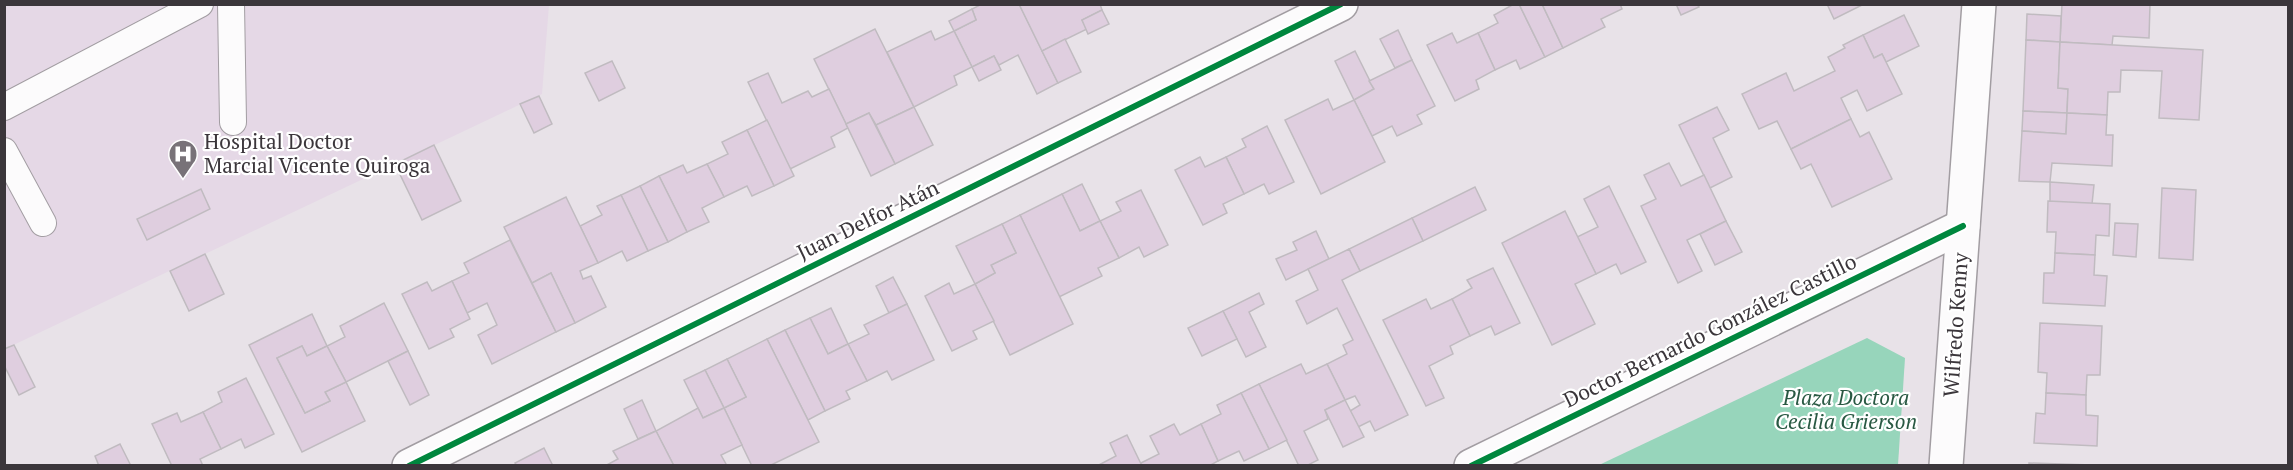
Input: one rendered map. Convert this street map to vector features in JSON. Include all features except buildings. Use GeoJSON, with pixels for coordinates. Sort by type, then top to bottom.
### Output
{"type":"FeatureCollection","features":[{"type":"Feature","properties":{"kind":"street","name":"Juan Delfor Atán"},"geometry":{"type":"LineString","coordinates":[[409,465],[1341,4]]}},
{"type":"Feature","properties":{"kind":"street","name":"Wilfredo Kenny"},"geometry":{"type":"LineString","coordinates":[[1946,465],[1980,4]]}},
{"type":"Feature","properties":{"kind":"street","name":"Doctor Bernardo González Castillo"},"geometry":{"type":"LineString","coordinates":[[1471,465],[1963,226]]}},
{"type":"Feature","properties":{"kind":"lane"},"geometry":{"type":"LineString","coordinates":[[4,107],[200,4]]}},
{"type":"Feature","properties":{"kind":"lane"},"geometry":{"type":"LineString","coordinates":[[231,4],[232,122]]}},
{"type":"Feature","properties":{"kind":"lane"},"geometry":{"type":"LineString","coordinates":[[4,151],[12,182],[43,223]]}},
{"type":"Feature","properties":{"kind":"shaded area","name":"Hospital Doctor Marcial Vicente Quiroga"},"geometry":{"type":"Polygon","coordinates":[[[4,5],[549,5],[542,94],[5,349],[4,5]]]}},
{"type":"Feature","properties":{"kind":"green space","name":"Plaza Doctora Cecilia Grierson"},"geometry":{"type":"Polygon","coordinates":[[[1867,338],[1905,358],[1898,465],[1599,465],[1867,338]]]}},
{"type":"Feature","properties":{"kind":"cycle path"},"geometry":{"type":"LineString","coordinates":[[409,466],[1341,4]]}},
{"type":"Feature","properties":{"kind":"cycle path"},"geometry":{"type":"LineString","coordinates":[[1471,466],[1963,226]]}},
{"type":"Feature","properties":{"kind":"place","name":"Hospital Doctor Marcial Vicente Quiroga"},"geometry":{"type":"Point","coordinates":[183,180]}}]}
